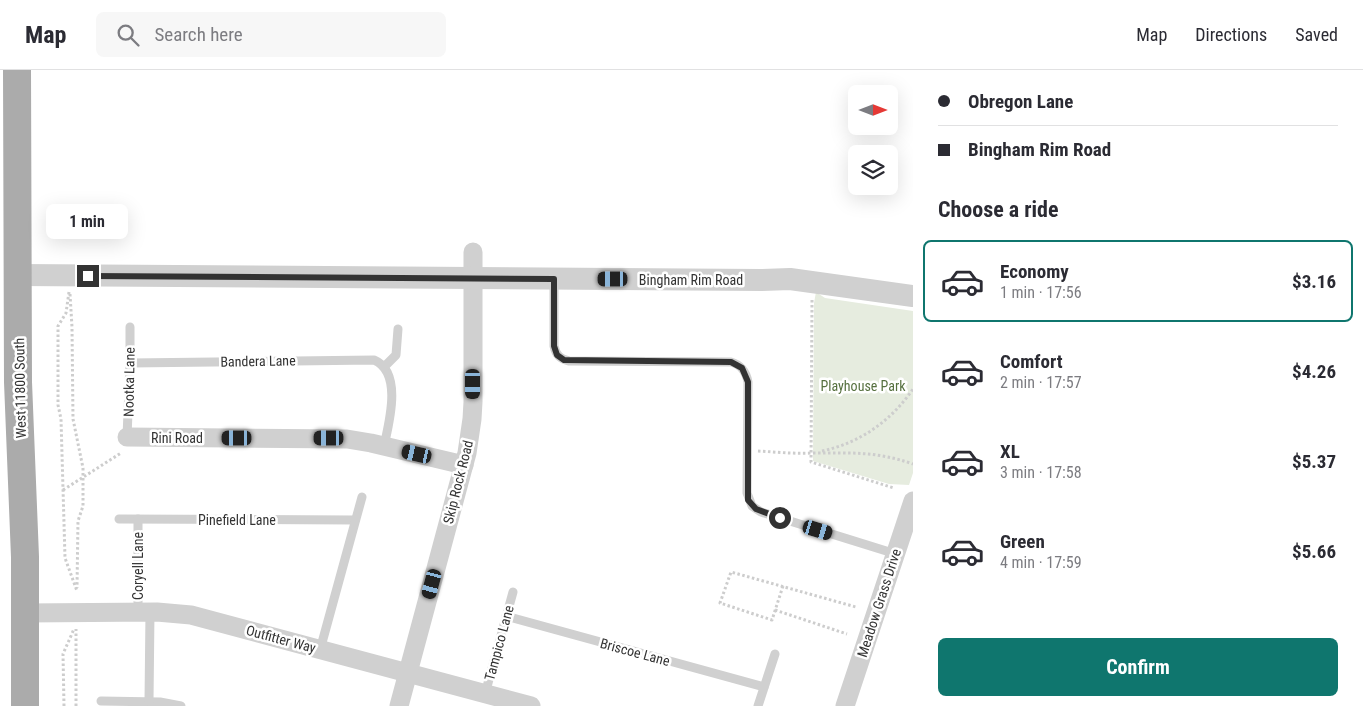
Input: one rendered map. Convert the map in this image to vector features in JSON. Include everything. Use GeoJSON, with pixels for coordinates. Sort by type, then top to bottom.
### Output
{"type":"FeatureCollection","features":[{"type":"Feature","properties":{"kind":"main road","name":"West 11800 South"},"geometry":{"type":"LineString","coordinates":[[18,70],[13,133],[18,275],[18,382],[25,557],[24,706]]}},
{"type":"Feature","properties":{"kind":"street","name":"Skip Rock Road"},"geometry":{"type":"LineString","coordinates":[[399,706],[467,453],[472,419],[473,252]]}},
{"type":"Feature","properties":{"kind":"street","name":"Bingham Rim Road"},"geometry":{"type":"LineString","coordinates":[[18,275],[473,279],[790,279],[913,296]]}},
{"type":"Feature","properties":{"kind":"street","name":"Rini Road"},"geometry":{"type":"LineString","coordinates":[[124,445],[329,438],[359,441],[464,465]]}},
{"type":"Feature","properties":{"kind":"street","name":"Meadow Grass Drive"},"geometry":{"type":"LineString","coordinates":[[845,706],[913,501]]}},
{"type":"Feature","properties":{"kind":"street","name":"Outfitter Way"},"geometry":{"type":"LineString","coordinates":[[25,613],[144,612],[191,615],[531,706]]}},
{"type":"Feature","properties":{"kind":"lane"},"geometry":{"type":"LineString","coordinates":[[554,279],[554,346],[557,355],[564,360],[731,362],[742,368],[748,382],[748,500],[756,509],[896,554]]}},
{"type":"Feature","properties":{"kind":"lane","name":"Nootka Lane"},"geometry":{"type":"LineString","coordinates":[[124,445],[130,363],[130,327]]}},
{"type":"Feature","properties":{"kind":"lane"},"geometry":{"type":"LineString","coordinates":[[384,447],[391,407],[391,380],[385,366],[396,355],[398,329]]}},
{"type":"Feature","properties":{"kind":"lane","name":"Bandera Lane"},"geometry":{"type":"LineString","coordinates":[[130,363],[368,359],[385,366]]}},
{"type":"Feature","properties":{"kind":"lane"},"geometry":{"type":"LineString","coordinates":[[320,650],[362,497]]}},
{"type":"Feature","properties":{"kind":"lane","name":"Pinefield Lane"},"geometry":{"type":"LineString","coordinates":[[119,519],[355,520]]}},
{"type":"Feature","properties":{"kind":"lane","name":"Coryell Lane"},"geometry":{"type":"LineString","coordinates":[[138,519],[149,702]]}},
{"type":"Feature","properties":{"kind":"lane","name":"Tampico Lane"},"geometry":{"type":"LineString","coordinates":[[485,694],[513,592]]}},
{"type":"Feature","properties":{"kind":"lane","name":"Briscoe Lane"},"geometry":{"type":"LineString","coordinates":[[506,616],[764,687]]}},
{"type":"Feature","properties":{"kind":"lane"},"geometry":{"type":"LineString","coordinates":[[758,706],[775,654]]}},
{"type":"Feature","properties":{"kind":"lane"},"geometry":{"type":"LineString","coordinates":[[102,701],[149,702],[181,706]]}},
{"type":"Feature","properties":{"kind":"path"},"geometry":{"type":"LineString","coordinates":[[70,291],[73,419],[83,468],[83,477],[83,506],[78,521],[76,591],[65,558],[61,419],[58,405],[58,326],[66,313],[70,291]]}},
{"type":"Feature","properties":{"kind":"path"},"geometry":{"type":"LineString","coordinates":[[812,301],[811,462],[894,488]]}},
{"type":"Feature","properties":{"kind":"path"},"geometry":{"type":"LineString","coordinates":[[811,454],[842,446],[871,432],[896,411],[913,389]]}},
{"type":"Feature","properties":{"kind":"path"},"geometry":{"type":"LineString","coordinates":[[63,490],[124,445]]}},
{"type":"Feature","properties":{"kind":"path"},"geometry":{"type":"LineString","coordinates":[[748,450],[811,454],[838,452],[870,453],[913,464]]}},
{"type":"Feature","properties":{"kind":"path"},"geometry":{"type":"LineString","coordinates":[[783,586],[772,620],[720,603],[732,572],[783,586],[856,607]]}},
{"type":"Feature","properties":{"kind":"path"},"geometry":{"type":"LineString","coordinates":[[775,610],[847,634]]}},
{"type":"Feature","properties":{"kind":"path"},"geometry":{"type":"LineString","coordinates":[[64,706],[63,654],[76,624],[76,706]]}},
{"type":"Feature","properties":{"kind":"green space","name":"Playhouse Park"},"geometry":{"type":"Polygon","coordinates":[[[816,292],[825,298],[913,311],[913,473],[909,485],[889,484],[813,461],[814,303],[816,292]]]}},
{"type":"Feature","properties":{"kind":"route"},"geometry":{"type":"LineString","coordinates":[[88,276],[554,279],[554,346],[557,355],[564,360],[731,362],[742,368],[748,382],[748,500],[752,506],[761,512],[780,518]]}}]}
